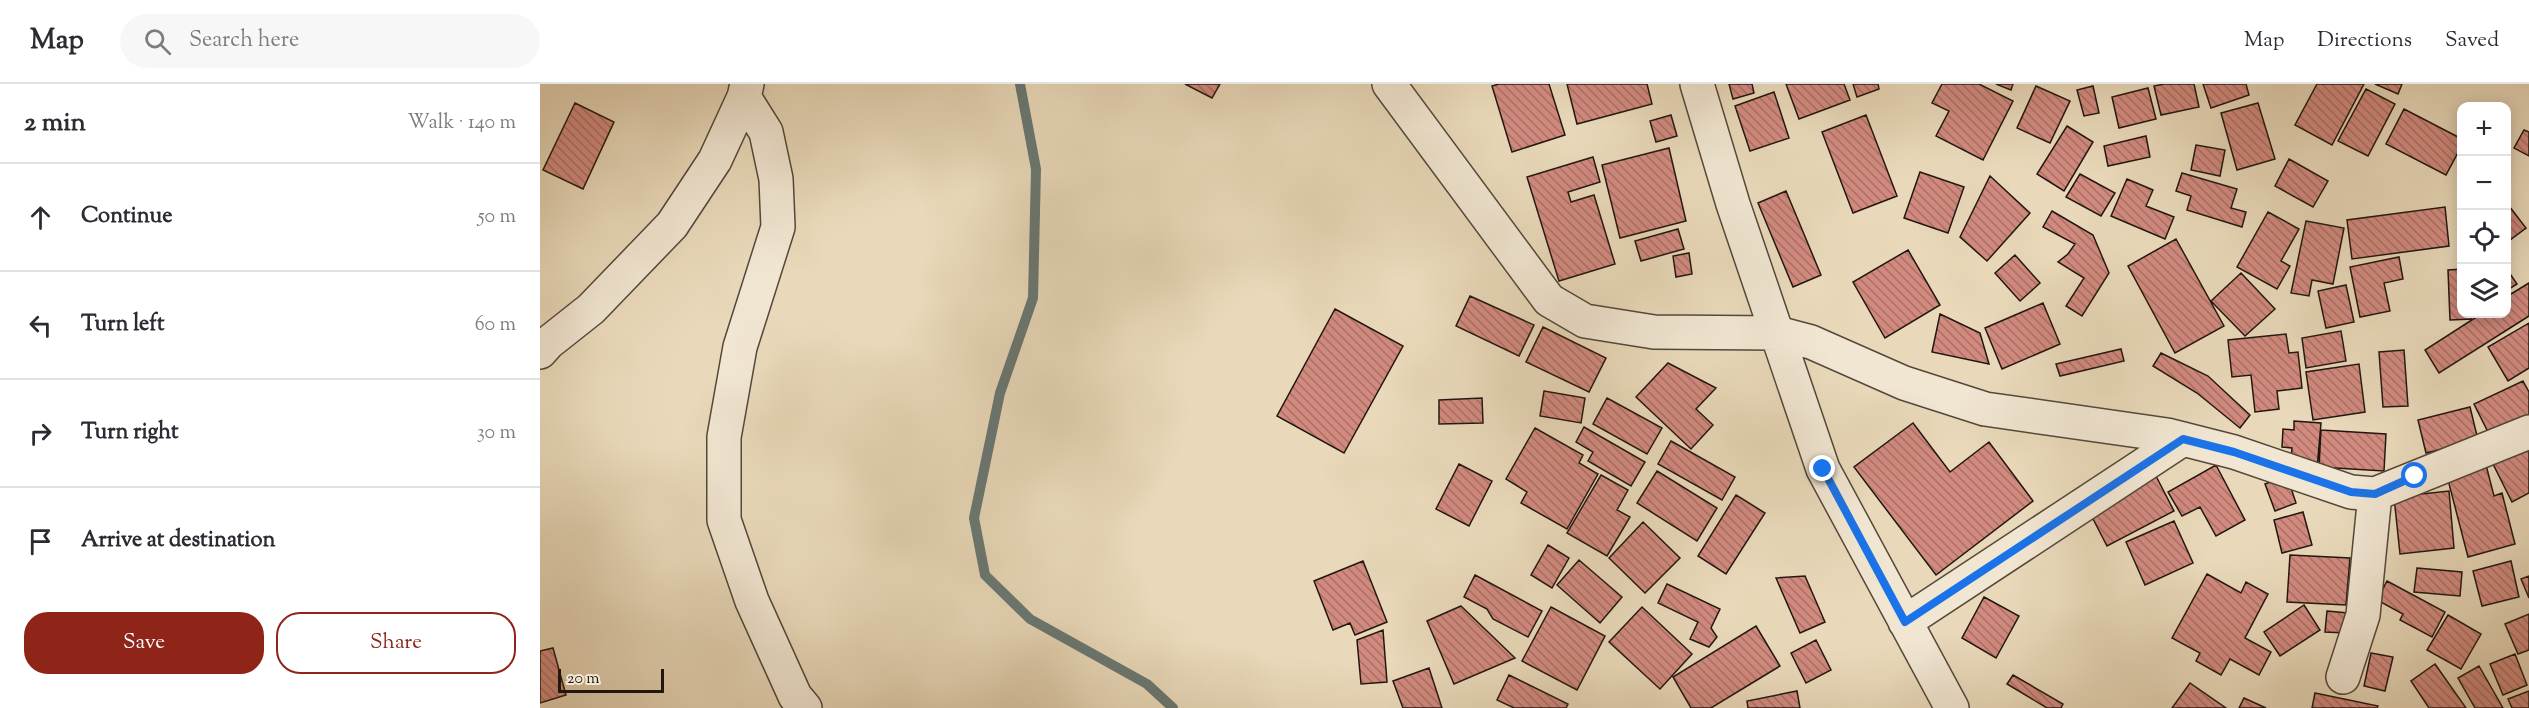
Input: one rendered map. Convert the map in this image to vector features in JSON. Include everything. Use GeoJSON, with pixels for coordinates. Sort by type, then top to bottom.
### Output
{"type":"FeatureCollection","features":[{"type":"Feature","properties":{"kind":"street"},"geometry":{"type":"LineString","coordinates":[[1389,84],[1549,300],[1585,321],[1654,332],[1777,333],[1811,342],[1904,383],[1985,409],[2183,439],[2234,452],[2351,492],[2375,494],[2529,432]]}},
{"type":"Feature","properties":{"kind":"street"},"geometry":{"type":"LineString","coordinates":[[1697,84],[1732,204],[1823,469],[1952,708]]}},
{"type":"Feature","properties":{"kind":"street"},"geometry":{"type":"LineString","coordinates":[[543,344],[591,309],[672,225],[715,160],[746,90]]}},
{"type":"Feature","properties":{"kind":"street"},"geometry":{"type":"LineString","coordinates":[[746,90],[766,132],[776,179],[778,227],[740,347],[724,437],[723,520],[752,601],[795,696],[805,708]]}},
{"type":"Feature","properties":{"kind":"street"},"geometry":{"type":"LineString","coordinates":[[1905,622],[2183,439]]}},
{"type":"Feature","properties":{"kind":"street"},"geometry":{"type":"LineString","coordinates":[[2343,676],[2363,615],[2375,494]]}},
{"type":"Feature","properties":{"kind":"building"},"geometry":{"type":"Polygon","coordinates":[[[1185,84],[1220,84],[1212,98],[1185,84]]]}},
{"type":"Feature","properties":{"kind":"building"},"geometry":{"type":"Polygon","coordinates":[[[1549,84],[1565,135],[1512,152],[1492,86],[1549,84]]]}},
{"type":"Feature","properties":{"kind":"building"},"geometry":{"type":"Polygon","coordinates":[[[1567,84],[1647,84],[1652,104],[1577,124],[1567,84]]]}},
{"type":"Feature","properties":{"kind":"building"},"geometry":{"type":"Polygon","coordinates":[[[1729,84],[1752,84],[1754,93],[1733,99],[1729,84]]]}},
{"type":"Feature","properties":{"kind":"building"},"geometry":{"type":"Polygon","coordinates":[[[1786,84],[1844,84],[1850,100],[1799,119],[1786,84]]]}},
{"type":"Feature","properties":{"kind":"building"},"geometry":{"type":"Polygon","coordinates":[[[1853,84],[1878,84],[1879,89],[1857,97],[1853,84]]]}},
{"type":"Feature","properties":{"kind":"building"},"geometry":{"type":"Polygon","coordinates":[[[1942,84],[1979,84],[2013,101],[1983,160],[1936,136],[1949,111],[1932,103],[1942,84]]]}},
{"type":"Feature","properties":{"kind":"building"},"geometry":{"type":"Polygon","coordinates":[[[1996,84],[2013,84],[2011,90],[1996,84]]]}},
{"type":"Feature","properties":{"kind":"building"},"geometry":{"type":"Polygon","coordinates":[[[2194,84],[2199,107],[2161,115],[2154,86],[2194,84]]]}},
{"type":"Feature","properties":{"kind":"building"},"geometry":{"type":"Polygon","coordinates":[[[2203,84],[2246,84],[2249,95],[2211,108],[2203,84]]]}},
{"type":"Feature","properties":{"kind":"building"},"geometry":{"type":"Polygon","coordinates":[[[2317,84],[2364,84],[2332,145],[2295,125],[2317,84]]]}},
{"type":"Feature","properties":{"kind":"building"},"geometry":{"type":"Polygon","coordinates":[[[2375,84],[2402,84],[2398,94],[2375,84]]]}},
{"type":"Feature","properties":{"kind":"building"},"geometry":{"type":"Polygon","coordinates":[[[2036,86],[2070,101],[2050,143],[2017,128],[2036,86]]]}},
{"type":"Feature","properties":{"kind":"building"},"geometry":{"type":"Polygon","coordinates":[[[2093,86],[2099,113],[2084,116],[2077,90],[2093,86]]]}},
{"type":"Feature","properties":{"kind":"building"},"geometry":{"type":"Polygon","coordinates":[[[2148,88],[2156,119],[2119,128],[2112,97],[2148,88]]]}},
{"type":"Feature","properties":{"kind":"building"},"geometry":{"type":"Polygon","coordinates":[[[2366,89],[2395,104],[2368,156],[2338,141],[2366,89]]]}},
{"type":"Feature","properties":{"kind":"building"},"geometry":{"type":"Polygon","coordinates":[[[1774,92],[1789,138],[1750,151],[1735,106],[1774,92]]]}},
{"type":"Feature","properties":{"kind":"building"},"geometry":{"type":"Polygon","coordinates":[[[575,103],[614,122],[583,189],[543,170],[575,103]]]}},
{"type":"Feature","properties":{"kind":"building"},"geometry":{"type":"Polygon","coordinates":[[[2258,103],[2275,159],[2237,170],[2221,113],[2258,103]]]}},
{"type":"Feature","properties":{"kind":"building"},"geometry":{"type":"Polygon","coordinates":[[[2404,109],[2457,136],[2457,154],[2446,175],[2386,144],[2404,109]]]}},
{"type":"Feature","properties":{"kind":"building"},"geometry":{"type":"Polygon","coordinates":[[[1671,115],[1677,136],[1656,142],[1650,121],[1671,115]]]}},
{"type":"Feature","properties":{"kind":"building"},"geometry":{"type":"Polygon","coordinates":[[[1866,115],[1897,196],[1853,213],[1822,132],[1866,115]]]}},
{"type":"Feature","properties":{"kind":"building"},"geometry":{"type":"Polygon","coordinates":[[[2067,126],[2093,142],[2064,191],[2037,174],[2067,126]]]}},
{"type":"Feature","properties":{"kind":"building"},"geometry":{"type":"Polygon","coordinates":[[[2524,130],[2529,132],[2529,156],[2514,148],[2524,130]]]}},
{"type":"Feature","properties":{"kind":"building"},"geometry":{"type":"Polygon","coordinates":[[[2146,136],[2150,157],[2108,166],[2104,146],[2146,136]]]}},
{"type":"Feature","properties":{"kind":"building"},"geometry":{"type":"Polygon","coordinates":[[[2196,145],[2225,150],[2220,176],[2191,170],[2196,145]]]}},
{"type":"Feature","properties":{"kind":"building"},"geometry":{"type":"Polygon","coordinates":[[[1669,148],[1686,221],[1620,238],[1602,165],[1669,148]]]}},
{"type":"Feature","properties":{"kind":"building"},"geometry":{"type":"Polygon","coordinates":[[[1593,157],[1600,182],[1568,192],[1571,202],[1594,195],[1615,264],[1559,281],[1527,177],[1593,157]]]}},
{"type":"Feature","properties":{"kind":"building"},"geometry":{"type":"Polygon","coordinates":[[[2289,159],[2328,181],[2313,207],[2275,186],[2289,159]]]}},
{"type":"Feature","properties":{"kind":"building"},"geometry":{"type":"Polygon","coordinates":[[[1920,172],[1964,187],[1948,233],[1904,218],[1920,172]]]}},
{"type":"Feature","properties":{"kind":"building"},"geometry":{"type":"Polygon","coordinates":[[[2182,173],[2237,189],[2231,208],[2246,212],[2242,227],[2187,210],[2191,196],[2176,191],[2182,173]]]}},
{"type":"Feature","properties":{"kind":"building"},"geometry":{"type":"Polygon","coordinates":[[[2080,174],[2115,193],[2101,216],[2066,197],[2080,174]]]}},
{"type":"Feature","properties":{"kind":"building"},"geometry":{"type":"Polygon","coordinates":[[[1990,176],[2030,213],[1987,261],[1960,237],[1990,176]]]}},
{"type":"Feature","properties":{"kind":"building"},"geometry":{"type":"Polygon","coordinates":[[[2127,179],[2153,190],[2146,206],[2174,217],[2165,239],[2111,216],[2127,179]]]}},
{"type":"Feature","properties":{"kind":"building"},"geometry":{"type":"Polygon","coordinates":[[[1786,191],[1821,275],[1793,287],[1758,203],[1786,191]]]}},
{"type":"Feature","properties":{"kind":"building"},"geometry":{"type":"Polygon","coordinates":[[[2445,207],[2449,246],[2352,259],[2347,220],[2445,207]]]}},
{"type":"Feature","properties":{"kind":"building"},"geometry":{"type":"Polygon","coordinates":[[[2511,208],[2526,228],[2511,239],[2511,208]]]}},
{"type":"Feature","properties":{"kind":"building"},"geometry":{"type":"Polygon","coordinates":[[[2052,211],[2093,235],[2109,273],[2082,316],[2066,306],[2084,278],[2058,262],[2075,244],[2043,227],[2052,211]]]}},
{"type":"Feature","properties":{"kind":"building"},"geometry":{"type":"Polygon","coordinates":[[[2268,212],[2299,229],[2281,261],[2290,266],[2277,289],[2237,267],[2268,212]]]}},
{"type":"Feature","properties":{"kind":"building"},"geometry":{"type":"Polygon","coordinates":[[[2306,221],[2344,228],[2333,284],[2312,280],[2309,296],[2291,293],[2306,221]]]}},
{"type":"Feature","properties":{"kind":"building"},"geometry":{"type":"Polygon","coordinates":[[[1678,229],[1684,249],[1641,261],[1635,241],[1678,229]]]}},
{"type":"Feature","properties":{"kind":"building"},"geometry":{"type":"Polygon","coordinates":[[[2176,239],[2224,326],[2175,353],[2128,266],[2176,239]]]}},
{"type":"Feature","properties":{"kind":"building"},"geometry":{"type":"Polygon","coordinates":[[[1908,250],[1940,305],[1885,338],[1853,282],[1908,250]]]}},
{"type":"Feature","properties":{"kind":"building"},"geometry":{"type":"Polygon","coordinates":[[[1689,253],[1692,274],[1676,277],[1673,256],[1689,253]]]}},
{"type":"Feature","properties":{"kind":"building"},"geometry":{"type":"Polygon","coordinates":[[[2015,255],[2040,283],[2020,301],[1995,273],[2015,255]]]}},
{"type":"Feature","properties":{"kind":"building"},"geometry":{"type":"Polygon","coordinates":[[[2399,257],[2403,279],[2384,283],[2390,311],[2360,317],[2350,267],[2399,257]]]}},
{"type":"Feature","properties":{"kind":"building"},"geometry":{"type":"Polygon","coordinates":[[[2457,269],[2457,318],[2471,319],[2450,320],[2448,270],[2457,269]]]}},
{"type":"Feature","properties":{"kind":"building"},"geometry":{"type":"Polygon","coordinates":[[[2241,273],[2275,309],[2245,336],[2211,301],[2241,273]]]}},
{"type":"Feature","properties":{"kind":"building"},"geometry":{"type":"Polygon","coordinates":[[[2511,275],[2517,284],[2511,288],[2511,275]]]}},
{"type":"Feature","properties":{"kind":"building"},"geometry":{"type":"Polygon","coordinates":[[[2529,283],[2529,316],[2439,373],[2425,350],[2475,318],[2511,318],[2511,294],[2529,283]]]}},
{"type":"Feature","properties":{"kind":"building"},"geometry":{"type":"Polygon","coordinates":[[[2346,285],[2354,322],[2326,328],[2318,291],[2346,285]]]}},
{"type":"Feature","properties":{"kind":"building"},"geometry":{"type":"Polygon","coordinates":[[[1470,296],[1534,325],[1519,356],[1456,326],[1470,296]]]}},
{"type":"Feature","properties":{"kind":"building"},"geometry":{"type":"Polygon","coordinates":[[[2043,303],[2060,344],[2002,369],[1985,328],[2043,303]]]}},
{"type":"Feature","properties":{"kind":"building"},"geometry":{"type":"Polygon","coordinates":[[[1335,309],[1403,346],[1344,453],[1277,416],[1335,309]]]}},
{"type":"Feature","properties":{"kind":"building"},"geometry":{"type":"Polygon","coordinates":[[[1940,314],[1980,333],[1989,364],[1932,352],[1940,314]]]}},
{"type":"Feature","properties":{"kind":"building"},"geometry":{"type":"Polygon","coordinates":[[[2529,323],[2529,368],[2508,381],[2488,347],[2529,323]]]}},
{"type":"Feature","properties":{"kind":"building"},"geometry":{"type":"Polygon","coordinates":[[[1543,327],[1606,358],[1589,392],[1526,362],[1543,327]]]}},
{"type":"Feature","properties":{"kind":"building"},"geometry":{"type":"Polygon","coordinates":[[[2341,331],[2346,361],[2306,368],[2302,338],[2341,331]]]}},
{"type":"Feature","properties":{"kind":"building"},"geometry":{"type":"Polygon","coordinates":[[[2286,334],[2289,353],[2298,352],[2302,388],[2277,391],[2279,409],[2255,412],[2251,375],[2232,377],[2228,340],[2286,334]]]}},
{"type":"Feature","properties":{"kind":"building"},"geometry":{"type":"Polygon","coordinates":[[[2121,349],[2124,361],[2060,376],[2056,364],[2121,349]]]}},
{"type":"Feature","properties":{"kind":"building"},"geometry":{"type":"Polygon","coordinates":[[[2404,350],[2408,406],[2383,407],[2379,352],[2404,350]]]}},
{"type":"Feature","properties":{"kind":"building"},"geometry":{"type":"Polygon","coordinates":[[[2161,353],[2208,376],[2250,415],[2240,428],[2197,393],[2153,366],[2161,353]]]}},
{"type":"Feature","properties":{"kind":"building"},"geometry":{"type":"Polygon","coordinates":[[[1668,363],[1716,388],[1696,409],[1713,425],[1691,449],[1636,397],[1668,363]]]}},
{"type":"Feature","properties":{"kind":"building"},"geometry":{"type":"Polygon","coordinates":[[[2359,364],[2365,412],[2313,420],[2306,372],[2359,364]]]}},
{"type":"Feature","properties":{"kind":"building"},"geometry":{"type":"Polygon","coordinates":[[[2523,381],[2529,392],[2529,417],[2490,436],[2474,404],[2523,381]]]}},
{"type":"Feature","properties":{"kind":"building"},"geometry":{"type":"Polygon","coordinates":[[[1544,391],[1585,398],[1581,423],[1540,416],[1544,391]]]}},
{"type":"Feature","properties":{"kind":"building"},"geometry":{"type":"Polygon","coordinates":[[[1482,398],[1483,423],[1439,424],[1439,400],[1482,398]]]}},
{"type":"Feature","properties":{"kind":"building"},"geometry":{"type":"Polygon","coordinates":[[[1607,398],[1662,428],[1647,454],[1593,424],[1607,398]]]}},
{"type":"Feature","properties":{"kind":"building"},"geometry":{"type":"Polygon","coordinates":[[[2470,407],[2478,440],[2426,453],[2418,420],[2470,407]]]}},
{"type":"Feature","properties":{"kind":"building"},"geometry":{"type":"Polygon","coordinates":[[[2294,421],[2321,423],[2317,469],[2291,459],[2292,448],[2282,447],[2283,429],[2294,430],[2294,421]]]}},
{"type":"Feature","properties":{"kind":"building"},"geometry":{"type":"Polygon","coordinates":[[[1913,423],[1950,472],[1989,442],[2033,501],[1936,575],[1854,467],[1913,423]]]}},
{"type":"Feature","properties":{"kind":"building"},"geometry":{"type":"Polygon","coordinates":[[[1584,427],[1645,462],[1631,486],[1588,461],[1593,452],[1576,442],[1584,427]]]}},
{"type":"Feature","properties":{"kind":"building"},"geometry":{"type":"Polygon","coordinates":[[[1535,428],[1583,455],[1579,463],[1598,474],[1567,529],[1521,503],[1527,492],[1506,479],[1535,428]]]}},
{"type":"Feature","properties":{"kind":"building"},"geometry":{"type":"Polygon","coordinates":[[[2321,430],[2386,434],[2384,471],[2319,467],[2321,430]]]}},
{"type":"Feature","properties":{"kind":"building"},"geometry":{"type":"Polygon","coordinates":[[[1671,441],[1735,477],[1722,500],[1658,464],[1671,441]]]}},
{"type":"Feature","properties":{"kind":"building"},"geometry":{"type":"Polygon","coordinates":[[[2529,445],[2529,493],[2512,502],[2493,464],[2529,445]]]}},
{"type":"Feature","properties":{"kind":"building"},"geometry":{"type":"Polygon","coordinates":[[[1459,464],[1492,481],[1469,526],[1436,509],[1459,464]]]}},
{"type":"Feature","properties":{"kind":"building"},"geometry":{"type":"Polygon","coordinates":[[[2216,465],[2245,520],[2216,536],[2200,507],[2182,516],[2168,492],[2216,465]]]}},
{"type":"Feature","properties":{"kind":"building"},"geometry":{"type":"Polygon","coordinates":[[[2486,465],[2494,496],[2502,493],[2515,544],[2468,557],[2447,476],[2486,465]]]}},
{"type":"Feature","properties":{"kind":"building"},"geometry":{"type":"Polygon","coordinates":[[[1657,471],[1717,508],[1697,541],[1637,503],[1657,471]]]}},
{"type":"Feature","properties":{"kind":"building"},"geometry":{"type":"Polygon","coordinates":[[[1601,475],[1628,490],[1617,510],[1630,517],[1607,556],[1567,533],[1601,475]]]}},
{"type":"Feature","properties":{"kind":"building"},"geometry":{"type":"Polygon","coordinates":[[[2156,476],[2174,511],[2107,546],[2089,511],[2156,476]]]}},
{"type":"Feature","properties":{"kind":"building"},"geometry":{"type":"Polygon","coordinates":[[[2287,476],[2296,503],[2275,511],[2265,484],[2287,476]]]}},
{"type":"Feature","properties":{"kind":"building"},"geometry":{"type":"Polygon","coordinates":[[[2449,491],[2454,548],[2400,554],[2394,497],[2449,491]]]}},
{"type":"Feature","properties":{"kind":"building"},"geometry":{"type":"Polygon","coordinates":[[[1736,495],[1765,513],[1726,574],[1698,556],[1736,495]]]}},
{"type":"Feature","properties":{"kind":"building"},"geometry":{"type":"Polygon","coordinates":[[[2303,512],[2312,545],[2282,553],[2274,520],[2303,512]]]}},
{"type":"Feature","properties":{"kind":"building"},"geometry":{"type":"Polygon","coordinates":[[[2174,521],[2193,563],[2145,585],[2126,542],[2174,521]]]}},
{"type":"Feature","properties":{"kind":"building"},"geometry":{"type":"Polygon","coordinates":[[[1643,522],[1680,558],[1645,593],[1609,558],[1643,522]]]}},
{"type":"Feature","properties":{"kind":"building"},"geometry":{"type":"Polygon","coordinates":[[[1548,545],[1569,558],[1552,588],[1531,575],[1548,545]]]}},
{"type":"Feature","properties":{"kind":"building"},"geometry":{"type":"Polygon","coordinates":[[[2290,555],[2350,558],[2346,605],[2287,602],[2290,555]]]}},
{"type":"Feature","properties":{"kind":"building"},"geometry":{"type":"Polygon","coordinates":[[[1579,560],[1622,597],[1600,623],[1557,585],[1579,560]]]}},
{"type":"Feature","properties":{"kind":"building"},"geometry":{"type":"Polygon","coordinates":[[[1363,561],[1387,622],[1355,635],[1350,623],[1333,630],[1314,581],[1363,561]]]}},
{"type":"Feature","properties":{"kind":"building"},"geometry":{"type":"Polygon","coordinates":[[[2511,561],[2519,597],[2482,606],[2473,571],[2511,561]]]}},
{"type":"Feature","properties":{"kind":"building"},"geometry":{"type":"Polygon","coordinates":[[[2417,568],[2462,572],[2460,596],[2414,592],[2417,568]]]}},
{"type":"Feature","properties":{"kind":"building"},"geometry":{"type":"Polygon","coordinates":[[[2207,574],[2241,593],[2246,582],[2268,594],[2245,638],[2271,652],[2259,675],[2230,659],[2221,675],[2196,661],[2200,653],[2172,638],[2207,574]]]}},
{"type":"Feature","properties":{"kind":"building"},"geometry":{"type":"Polygon","coordinates":[[[1475,575],[1542,611],[1528,637],[1493,619],[1487,609],[1464,597],[1475,575]]]}},
{"type":"Feature","properties":{"kind":"building"},"geometry":{"type":"Polygon","coordinates":[[[1805,576],[1825,622],[1800,633],[1776,578],[1805,576]]]}},
{"type":"Feature","properties":{"kind":"building"},"geometry":{"type":"Polygon","coordinates":[[[2529,576],[2529,598],[2521,579],[2529,576]]]}},
{"type":"Feature","properties":{"kind":"building"},"geometry":{"type":"Polygon","coordinates":[[[2387,581],[2445,612],[2432,637],[2400,620],[2403,614],[2377,600],[2387,581]]]}},
{"type":"Feature","properties":{"kind":"building"},"geometry":{"type":"Polygon","coordinates":[[[1667,584],[1720,609],[1711,628],[1717,637],[1709,647],[1690,639],[1698,622],[1658,603],[1667,584]]]}},
{"type":"Feature","properties":{"kind":"building"},"geometry":{"type":"Polygon","coordinates":[[[1984,597],[2019,616],[1996,658],[1962,638],[1984,597]]]}},
{"type":"Feature","properties":{"kind":"building"},"geometry":{"type":"Polygon","coordinates":[[[2304,605],[2320,630],[2280,656],[2264,632],[2304,605]]]}},
{"type":"Feature","properties":{"kind":"building"},"geometry":{"type":"Polygon","coordinates":[[[1461,606],[1515,658],[1454,684],[1427,621],[1461,606]]]}},
{"type":"Feature","properties":{"kind":"building"},"geometry":{"type":"Polygon","coordinates":[[[1551,607],[1605,636],[1577,690],[1522,661],[1551,607]]]}},
{"type":"Feature","properties":{"kind":"building"},"geometry":{"type":"Polygon","coordinates":[[[1642,607],[1692,654],[1660,689],[1609,642],[1642,607]]]}},
{"type":"Feature","properties":{"kind":"building"},"geometry":{"type":"Polygon","coordinates":[[[2327,611],[2348,613],[2346,633],[2325,632],[2327,611]]]}},
{"type":"Feature","properties":{"kind":"building"},"geometry":{"type":"Polygon","coordinates":[[[2529,614],[2529,650],[2518,654],[2505,624],[2529,614]]]}},
{"type":"Feature","properties":{"kind":"building"},"geometry":{"type":"Polygon","coordinates":[[[2448,615],[2481,634],[2461,669],[2427,650],[2448,615]]]}},
{"type":"Feature","properties":{"kind":"building"},"geometry":{"type":"Polygon","coordinates":[[[1756,626],[1780,666],[1711,708],[1691,708],[1673,677],[1756,626]]]}},
{"type":"Feature","properties":{"kind":"building"},"geometry":{"type":"Polygon","coordinates":[[[1383,630],[1387,682],[1361,684],[1357,640],[1383,630]]]}},
{"type":"Feature","properties":{"kind":"building"},"geometry":{"type":"Polygon","coordinates":[[[1816,640],[1831,670],[1806,683],[1791,653],[1816,640]]]}},
{"type":"Feature","properties":{"kind":"building"},"geometry":{"type":"Polygon","coordinates":[[[553,648],[566,695],[540,703],[540,651],[553,648]]]}},
{"type":"Feature","properties":{"kind":"building"},"geometry":{"type":"Polygon","coordinates":[[[2371,653],[2393,657],[2385,691],[2364,686],[2371,653]]]}},
{"type":"Feature","properties":{"kind":"building"},"geometry":{"type":"Polygon","coordinates":[[[2515,654],[2527,685],[2503,695],[2490,664],[2515,654]]]}},
{"type":"Feature","properties":{"kind":"building"},"geometry":{"type":"Polygon","coordinates":[[[2435,664],[2466,708],[2429,708],[2411,681],[2435,664]]]}},
{"type":"Feature","properties":{"kind":"building"},"geometry":{"type":"Polygon","coordinates":[[[2479,666],[2503,708],[2475,708],[2458,678],[2479,666]]]}},
{"type":"Feature","properties":{"kind":"building"},"geometry":{"type":"Polygon","coordinates":[[[1429,668],[1442,708],[1403,708],[1393,681],[1429,668]]]}},
{"type":"Feature","properties":{"kind":"building"},"geometry":{"type":"Polygon","coordinates":[[[1509,675],[1568,704],[1566,708],[1514,708],[1497,700],[1509,675]]]}},
{"type":"Feature","properties":{"kind":"building"},"geometry":{"type":"Polygon","coordinates":[[[2013,675],[2063,704],[2061,708],[2047,708],[2007,684],[2013,675]]]}},
{"type":"Feature","properties":{"kind":"building"},"geometry":{"type":"Polygon","coordinates":[[[2190,683],[2226,708],[2172,708],[2190,683]]]}},
{"type":"Feature","properties":{"kind":"building"},"geometry":{"type":"Polygon","coordinates":[[[1797,691],[1800,708],[1748,708],[1747,701],[1797,691]]]}},
{"type":"Feature","properties":{"kind":"building"},"geometry":{"type":"Polygon","coordinates":[[[2529,691],[2529,708],[2512,708],[2508,699],[2529,691]]]}},
{"type":"Feature","properties":{"kind":"building"},"geometry":{"type":"Polygon","coordinates":[[[2315,693],[2378,706],[2377,708],[2312,708],[2315,693]]]}},
{"type":"Feature","properties":{"kind":"building"},"geometry":{"type":"Polygon","coordinates":[[[2244,698],[2266,708],[2239,708],[2244,698]]]}},
{"type":"Feature","properties":{"kind":"waterway"},"geometry":{"type":"LineString","coordinates":[[1020,84],[1036,169],[1033,298],[1000,393],[974,518],[985,575],[1030,619],[1147,684],[1173,708]]}},
{"type":"Feature","properties":{"kind":"route"},"geometry":{"type":"LineString","coordinates":[[1823,469],[1905,622],[2183,439],[2234,452],[2351,492],[2375,494],[2415,476]]}}]}
